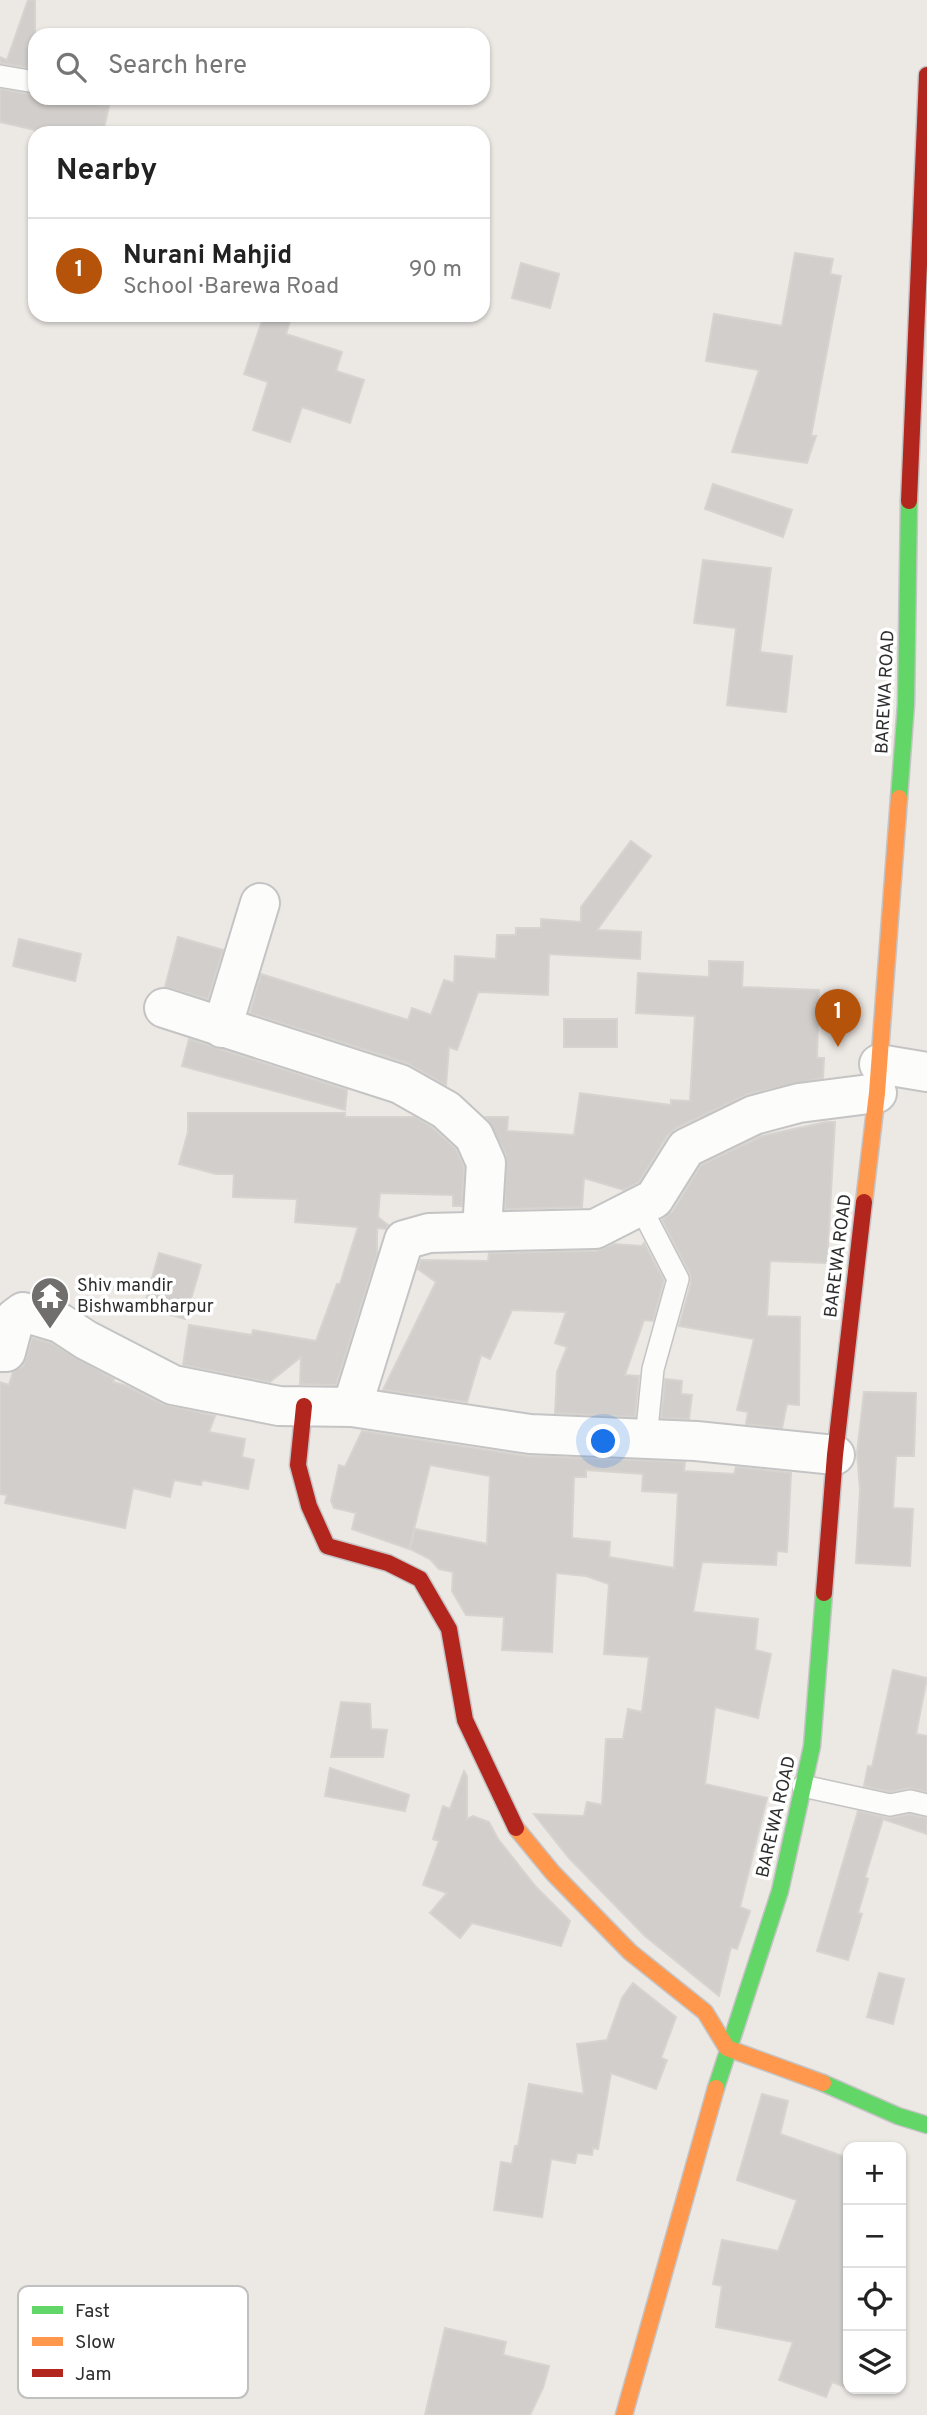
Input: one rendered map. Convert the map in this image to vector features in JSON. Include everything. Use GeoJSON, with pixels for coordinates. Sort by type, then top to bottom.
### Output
{"type":"FeatureCollection","features":[{"type":"Feature","properties":{"kind":"main road","name":"BAREWA ROAD"},"geometry":{"type":"LineString","coordinates":[[624,2415],[659,2280],[727,2048],[780,1891],[813,1746],[835,1455],[878,1079],[906,704],[911,438],[927,75]]}},
{"type":"Feature","properties":{"kind":"main road"},"geometry":{"type":"LineString","coordinates":[[304,1406],[298,1465],[309,1506],[327,1546],[388,1563],[420,1579],[450,1629],[465,1720],[515,1826],[553,1873],[630,1952],[705,2012],[727,2048],[807,2076],[898,2116],[927,2125]]}},
{"type":"Feature","properties":{"kind":"street"},"geometry":{"type":"LineString","coordinates":[[222,1028],[260,903]]}},
{"type":"Feature","properties":{"kind":"street"},"geometry":{"type":"LineString","coordinates":[[164,1009],[400,1084],[446,1110],[474,1136],[486,1163],[482,1231]]}},
{"type":"Feature","properties":{"kind":"street"},"geometry":{"type":"LineString","coordinates":[[352,1407],[404,1240],[429,1233],[595,1229],[654,1199],[686,1148],[754,1115],[878,1079],[927,1072]]}},
{"type":"Feature","properties":{"kind":"street"},"geometry":{"type":"LineString","coordinates":[[0,1352],[6,1352],[15,1318],[23,1312],[60,1323],[86,1340],[173,1385],[279,1406],[352,1407],[530,1434],[696,1441],[835,1455]]}},
{"type":"Feature","properties":{"kind":"lane"},"geometry":{"type":"LineString","coordinates":[[0,76],[28,81]]}},
{"type":"Feature","properties":{"kind":"lane"},"geometry":{"type":"LineString","coordinates":[[640,1206],[678,1279],[653,1369],[646,1440]]}},
{"type":"Feature","properties":{"kind":"lane"},"geometry":{"type":"LineString","coordinates":[[803,1786],[890,1805],[911,1801],[927,1805]]}},
{"type":"Feature","properties":{"kind":"building"},"geometry":{"type":"Polygon","coordinates":[[[28,0],[35,0],[35,28],[28,28],[28,68],[0,63],[0,57],[7,60],[28,0]]]}},
{"type":"Feature","properties":{"kind":"building"},"geometry":{"type":"Polygon","coordinates":[[[0,89],[28,94],[28,105],[109,106],[105,126],[28,126],[28,128],[0,122],[0,89]]]}},
{"type":"Feature","properties":{"kind":"building"},"geometry":{"type":"Polygon","coordinates":[[[795,253],[833,259],[830,274],[841,276],[811,436],[816,436],[807,463],[732,452],[759,370],[706,361],[714,314],[782,326],[795,253]]]}},
{"type":"Feature","properties":{"kind":"building"},"geometry":{"type":"Polygon","coordinates":[[[521,263],[559,274],[550,308],[512,298],[521,263]]]}},
{"type":"Feature","properties":{"kind":"building"},"geometry":{"type":"Polygon","coordinates":[[[262,322],[290,322],[286,334],[342,352],[336,371],[364,380],[350,423],[302,407],[290,442],[253,430],[268,382],[244,374],[262,322]]]}},
{"type":"Feature","properties":{"kind":"building"},"geometry":{"type":"Polygon","coordinates":[[[713,484],[792,510],[783,537],[705,509],[713,484]]]}},
{"type":"Feature","properties":{"kind":"building"},"geometry":{"type":"Polygon","coordinates":[[[703,560],[771,568],[760,652],[792,656],[786,712],[727,705],[736,628],[694,623],[703,560]]]}},
{"type":"Feature","properties":{"kind":"building"},"geometry":{"type":"Polygon","coordinates":[[[631,841],[651,856],[597,930],[641,932],[640,959],[549,954],[548,995],[478,992],[457,1050],[449,1047],[446,1085],[407,1063],[250,1013],[261,974],[408,1020],[412,1008],[431,1015],[444,980],[454,983],[455,956],[496,959],[497,935],[516,935],[516,928],[541,928],[541,919],[581,922],[581,907],[631,841]]]}},
{"type":"Feature","properties":{"kind":"building"},"geometry":{"type":"Polygon","coordinates":[[[178,937],[223,950],[208,999],[165,987],[178,937]]]}},
{"type":"Feature","properties":{"kind":"building"},"geometry":{"type":"Polygon","coordinates":[[[19,939],[81,954],[75,981],[13,966],[19,939]]]}},
{"type":"Feature","properties":{"kind":"building"},"geometry":{"type":"Polygon","coordinates":[[[709,961],[743,962],[742,987],[819,990],[817,1058],[824,1058],[823,1078],[748,1094],[676,1128],[667,1136],[639,1182],[624,1190],[584,1178],[582,1207],[505,1209],[506,1155],[486,1117],[508,1117],[507,1131],[574,1135],[580,1093],[671,1105],[671,1100],[690,1101],[695,1016],[636,1013],[638,973],[709,977],[709,961]]]}},
{"type":"Feature","properties":{"kind":"building"},"geometry":{"type":"Polygon","coordinates":[[[564,1019],[617,1019],[617,1047],[564,1047],[564,1019]]]}},
{"type":"Feature","properties":{"kind":"building"},"geometry":{"type":"Polygon","coordinates":[[[189,1039],[347,1090],[345,1110],[182,1066],[189,1039]]]}},
{"type":"Feature","properties":{"kind":"building"},"geometry":{"type":"Polygon","coordinates":[[[188,1113],[345,1113],[345,1117],[415,1117],[433,1128],[456,1149],[464,1167],[462,1206],[453,1206],[453,1195],[380,1193],[378,1217],[388,1225],[386,1229],[377,1228],[377,1255],[336,1385],[300,1384],[301,1357],[270,1382],[183,1365],[189,1325],[252,1335],[253,1330],[316,1341],[337,1284],[340,1284],[358,1227],[295,1222],[297,1199],[233,1197],[234,1174],[216,1174],[179,1164],[188,1132],[188,1113]]]}},
{"type":"Feature","properties":{"kind":"building"},"geometry":{"type":"Polygon","coordinates":[[[835,1122],[827,1263],[770,1261],[767,1316],[800,1317],[799,1405],[787,1404],[782,1428],[746,1424],[748,1412],[737,1410],[754,1339],[679,1326],[691,1283],[690,1274],[662,1220],[673,1211],[701,1165],[762,1136],[835,1122]]]}},
{"type":"Feature","properties":{"kind":"building"},"geometry":{"type":"Polygon","coordinates":[[[644,1243],[664,1280],[653,1321],[644,1320],[625,1375],[639,1376],[635,1417],[555,1413],[557,1372],[567,1347],[555,1343],[566,1312],[512,1310],[490,1359],[481,1355],[467,1402],[383,1390],[436,1282],[418,1269],[421,1260],[488,1261],[489,1253],[596,1251],[614,1244],[642,1246],[644,1243]]]}},
{"type":"Feature","properties":{"kind":"building"},"geometry":{"type":"Polygon","coordinates":[[[159,1253],[201,1265],[185,1319],[144,1307],[159,1253]]]}},
{"type":"Feature","properties":{"kind":"building"},"geometry":{"type":"Polygon","coordinates":[[[32,1338],[51,1343],[114,1379],[113,1382],[163,1404],[215,1416],[209,1432],[245,1439],[242,1457],[254,1460],[248,1489],[202,1480],[201,1485],[174,1480],[170,1497],[133,1488],[125,1528],[5,1503],[7,1495],[0,1494],[0,1382],[9,1385],[13,1372],[23,1366],[32,1338]]]}},
{"type":"Feature","properties":{"kind":"building"},"geometry":{"type":"Polygon","coordinates":[[[665,1379],[682,1381],[681,1394],[692,1395],[689,1419],[661,1418],[665,1379]]]}},
{"type":"Feature","properties":{"kind":"building"},"geometry":{"type":"Polygon","coordinates":[[[864,1392],[916,1393],[914,1456],[896,1456],[893,1508],[913,1509],[910,1566],[856,1563],[860,1489],[857,1453],[864,1392]]]}},
{"type":"Feature","properties":{"kind":"building"},"geometry":{"type":"Polygon","coordinates":[[[362,1431],[527,1456],[685,1462],[684,1471],[734,1474],[736,1467],[791,1473],[787,1552],[777,1551],[776,1565],[702,1562],[693,1612],[758,1619],[755,1650],[771,1654],[758,1718],[715,1707],[705,1784],[767,1798],[740,1907],[750,1911],[737,1949],[731,1947],[719,1996],[645,1936],[569,1858],[534,1814],[584,1816],[587,1802],[602,1805],[606,1739],[623,1739],[628,1709],[642,1712],[649,1657],[604,1654],[609,1584],[586,1576],[556,1573],[552,1652],[502,1650],[504,1617],[466,1615],[452,1591],[453,1572],[439,1569],[430,1559],[410,1549],[415,1529],[487,1544],[490,1476],[430,1465],[409,1549],[352,1529],[356,1513],[334,1508],[331,1501],[339,1465],[345,1467],[362,1431]],[[586,1470],[586,1477],[574,1477],[572,1538],[610,1542],[609,1557],[674,1568],[678,1493],[642,1491],[643,1474],[586,1470]]]}},
{"type":"Feature","properties":{"kind":"building"},"geometry":{"type":"Polygon","coordinates":[[[893,1670],[927,1678],[916,1734],[927,1736],[927,1792],[908,1788],[890,1792],[864,1786],[868,1766],[872,1767],[893,1670]]]}},
{"type":"Feature","properties":{"kind":"building"},"geometry":{"type":"Polygon","coordinates":[[[341,1702],[370,1704],[371,1729],[387,1730],[383,1757],[331,1757],[341,1702]]]}},
{"type":"Feature","properties":{"kind":"building"},"geometry":{"type":"Polygon","coordinates":[[[330,1768],[409,1795],[405,1811],[325,1796],[330,1768]]]}},
{"type":"Feature","properties":{"kind":"building"},"geometry":{"type":"Polygon","coordinates":[[[464,1771],[467,1776],[467,1819],[473,1816],[489,1822],[498,1839],[536,1887],[570,1921],[561,1946],[472,1923],[460,1938],[430,1913],[447,1893],[423,1885],[439,1841],[433,1839],[443,1806],[450,1809],[464,1771]]]}},
{"type":"Feature","properties":{"kind":"building"},"geometry":{"type":"Polygon","coordinates":[[[858,1811],[888,1818],[910,1814],[927,1818],[927,1834],[883,1819],[865,1877],[868,1879],[858,1913],[862,1914],[848,1960],[817,1951],[858,1811]]]}},
{"type":"Feature","properties":{"kind":"building"},"geometry":{"type":"Polygon","coordinates":[[[879,1973],[904,1979],[893,2024],[867,2017],[879,1973]]]}},
{"type":"Feature","properties":{"kind":"building"},"geometry":{"type":"Polygon","coordinates":[[[633,1983],[676,2017],[661,2058],[667,2060],[656,2089],[611,2073],[598,2149],[593,2148],[592,2155],[577,2153],[575,2163],[551,2159],[542,2217],[494,2210],[501,2162],[512,2164],[515,2146],[518,2146],[529,2084],[584,2094],[577,2044],[607,2040],[622,1998],[633,1983]]]}},
{"type":"Feature","properties":{"kind":"building"},"geometry":{"type":"Polygon","coordinates":[[[762,2094],[788,2101],[780,2134],[843,2156],[843,2386],[832,2382],[826,2397],[779,2380],[793,2342],[716,2327],[722,2286],[713,2284],[722,2240],[778,2251],[797,2200],[737,2180],[762,2094]]]}},
{"type":"Feature","properties":{"kind":"building"},"geometry":{"type":"Polygon","coordinates":[[[445,2328],[506,2342],[503,2355],[549,2366],[543,2388],[530,2415],[425,2415],[445,2328]]]}},
{"type":"Feature","properties":{"kind":"traffic: fast"},"geometry":{"type":"LineString","coordinates":[[899,798],[906,704],[909,501]]}},
{"type":"Feature","properties":{"kind":"traffic: fast"},"geometry":{"type":"LineString","coordinates":[[716,2088],[780,1891],[812,1746],[824,1593]]}},
{"type":"Feature","properties":{"kind":"traffic: fast"},"geometry":{"type":"LineString","coordinates":[[823,2083],[898,2116],[927,2125]]}},
{"type":"Feature","properties":{"kind":"traffic: slow"},"geometry":{"type":"LineString","coordinates":[[864,1202],[877,1093],[899,798]]}},
{"type":"Feature","properties":{"kind":"traffic: slow"},"geometry":{"type":"LineString","coordinates":[[516,1828],[553,1873],[630,1952],[705,2012],[727,2048],[823,2083]]}},
{"type":"Feature","properties":{"kind":"traffic: slow"},"geometry":{"type":"LineString","coordinates":[[624,2415],[716,2088]]}},
{"type":"Feature","properties":{"kind":"traffic: jam"},"geometry":{"type":"LineString","coordinates":[[909,501],[927,75]]}},
{"type":"Feature","properties":{"kind":"traffic: jam"},"geometry":{"type":"LineString","coordinates":[[824,1593],[835,1455],[864,1202]]}},
{"type":"Feature","properties":{"kind":"traffic: jam"},"geometry":{"type":"LineString","coordinates":[[304,1406],[298,1465],[309,1506],[327,1546],[388,1563],[420,1579],[449,1629],[465,1720],[516,1828]]}},
{"type":"Feature","properties":{"kind":"place","name":"Nurani Mahjid"},"geometry":{"type":"Point","coordinates":[838,1047]}},
{"type":"Feature","properties":{"kind":"place","name":"Shiv mandir Bishwambharpur"},"geometry":{"type":"Point","coordinates":[50,1330]}}]}
